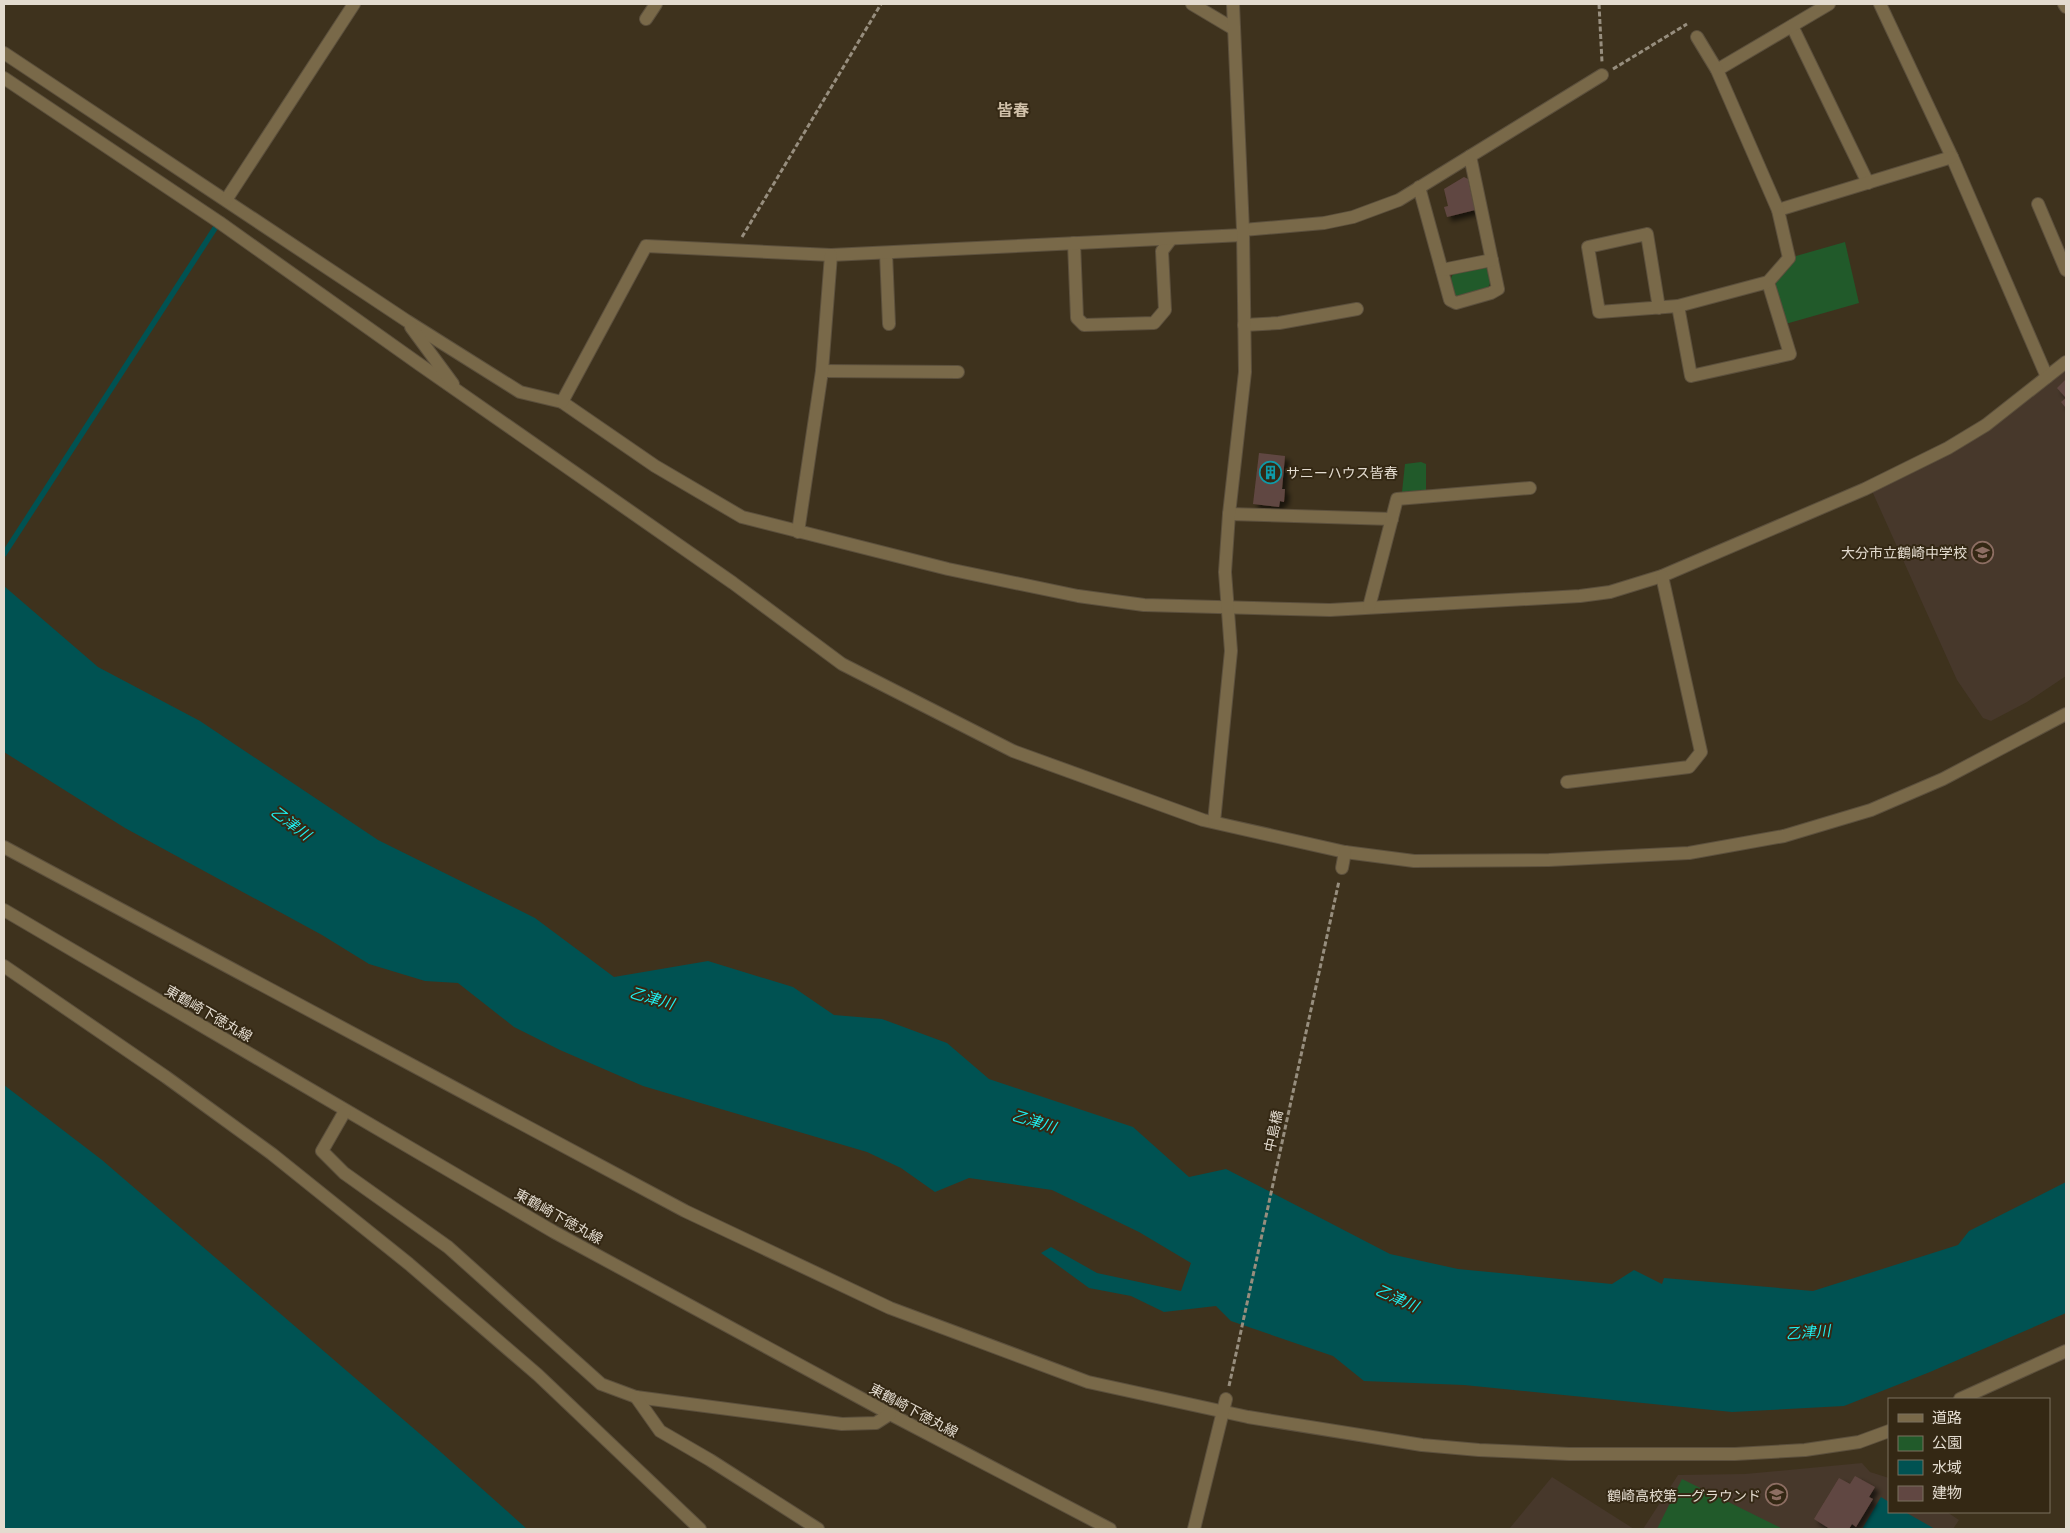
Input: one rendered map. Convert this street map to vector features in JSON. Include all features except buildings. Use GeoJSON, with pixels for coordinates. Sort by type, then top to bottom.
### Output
{"type":"FeatureCollection","features":[{"type":"Feature","properties":{"kind":"street"},"geometry":{"type":"LineString","coordinates":[[226,200],[354,4]]}},
{"type":"Feature","properties":{"kind":"street"},"geometry":{"type":"LineString","coordinates":[[646,19],[656,4]]}},
{"type":"Feature","properties":{"kind":"street"},"geometry":{"type":"LineString","coordinates":[[1192,4],[1234,29]]}},
{"type":"Feature","properties":{"kind":"street"},"geometry":{"type":"LineString","coordinates":[[1214,822],[1231,651],[1225,572],[1229,514],[1245,372],[1243,233],[1233,4]]}},
{"type":"Feature","properties":{"kind":"street"},"geometry":{"type":"LineString","coordinates":[[1717,70],[1829,4]]}},
{"type":"Feature","properties":{"kind":"street"},"geometry":{"type":"LineString","coordinates":[[1880,4],[1952,157],[2047,377]]}},
{"type":"Feature","properties":{"kind":"street"},"geometry":{"type":"LineString","coordinates":[[1792,26],[1868,183]]}},
{"type":"Feature","properties":{"kind":"street"},"geometry":{"type":"LineString","coordinates":[[1659,308],[1647,234],[1588,247],[1599,312],[1659,308],[1678,306],[1768,282],[1789,258],[1778,210],[1717,70],[1697,37]]}},
{"type":"Feature","properties":{"kind":"street"},"geometry":{"type":"LineString","coordinates":[[4,53],[407,321],[520,392],[562,402],[655,466],[742,517],[948,569],[1078,596],[1144,605],[1330,610],[1580,596],[1610,592],[1662,576],[1865,488],[1948,448],[1986,424],[2066,362]]}},
{"type":"Feature","properties":{"kind":"street"},"geometry":{"type":"LineString","coordinates":[[562,402],[646,246],[831,255],[1171,239],[1307,226],[1353,216],[1399,200],[1602,75]]}},
{"type":"Feature","properties":{"kind":"street"},"geometry":{"type":"LineString","coordinates":[[4,78],[219,222],[733,583],[842,664],[1013,751],[1203,820],[1345,852],[1414,861],[1549,860],[1689,853],[1784,836],[1880,806],[1943,779],[2066,714]]}},
{"type":"Feature","properties":{"kind":"street"},"geometry":{"type":"LineString","coordinates":[[1419,187],[1450,300],[1456,304],[1498,289],[1470,156]]}},
{"type":"Feature","properties":{"kind":"street"},"geometry":{"type":"LineString","coordinates":[[1778,210],[1952,157]]}},
{"type":"Feature","properties":{"kind":"street"},"geometry":{"type":"LineString","coordinates":[[2038,204],[2066,270]]}},
{"type":"Feature","properties":{"kind":"street"},"geometry":{"type":"LineString","coordinates":[[1074,243],[1076,318],[1084,325],[1154,323],[1165,310],[1162,251],[1171,239]]}},
{"type":"Feature","properties":{"kind":"street"},"geometry":{"type":"LineString","coordinates":[[886,253],[889,324]]}},
{"type":"Feature","properties":{"kind":"street"},"geometry":{"type":"LineString","coordinates":[[798,532],[822,371],[831,255]]}},
{"type":"Feature","properties":{"kind":"street"},"geometry":{"type":"LineString","coordinates":[[1442,270],[1492,260]]}},
{"type":"Feature","properties":{"kind":"street"},"geometry":{"type":"LineString","coordinates":[[1678,306],[1691,376],[1790,354],[1768,282]]}},
{"type":"Feature","properties":{"kind":"street"},"geometry":{"type":"LineString","coordinates":[[1244,325],[1279,323],[1357,309]]}},
{"type":"Feature","properties":{"kind":"street"},"geometry":{"type":"LineString","coordinates":[[407,321],[459,392]]}},
{"type":"Feature","properties":{"kind":"street"},"geometry":{"type":"LineString","coordinates":[[822,371],[958,372]]}},
{"type":"Feature","properties":{"kind":"street"},"geometry":{"type":"LineString","coordinates":[[1369,607],[1397,499],[1530,488]]}},
{"type":"Feature","properties":{"kind":"street"},"geometry":{"type":"LineString","coordinates":[[1229,514],[1392,519]]}},
{"type":"Feature","properties":{"kind":"street"},"geometry":{"type":"LineString","coordinates":[[1567,782],[1689,767],[1701,752],[1662,576]]}},
{"type":"Feature","properties":{"kind":"street"},"geometry":{"type":"LineString","coordinates":[[4,847],[685,1211],[890,1308],[1088,1382],[1225,1405],[1422,1445],[1479,1450],[1569,1454],[1735,1454],[1805,1450],[1859,1442],[1888,1431]]}},
{"type":"Feature","properties":{"kind":"street"},"geometry":{"type":"LineString","coordinates":[[1342,868],[1345,852]]}},
{"type":"Feature","properties":{"kind":"street","name":"東鶴崎下徳丸線"},"geometry":{"type":"LineString","coordinates":[[4,910],[554,1232],[890,1414],[1110,1529]]}},
{"type":"Feature","properties":{"kind":"street"},"geometry":{"type":"LineString","coordinates":[[4,966],[166,1077],[272,1154],[409,1264],[538,1375],[700,1529]]}},
{"type":"Feature","properties":{"kind":"street"},"geometry":{"type":"LineString","coordinates":[[345,1111],[322,1151],[339,1167],[448,1247],[601,1384],[636,1397],[842,1424],[876,1423],[890,1414]]}},
{"type":"Feature","properties":{"kind":"street"},"geometry":{"type":"LineString","coordinates":[[1962,1398],[2066,1351]]}},
{"type":"Feature","properties":{"kind":"street"},"geometry":{"type":"LineString","coordinates":[[636,1397],[660,1431],[710,1460],[818,1529]]}},
{"type":"Feature","properties":{"kind":"street"},"geometry":{"type":"LineString","coordinates":[[1194,1529],[1225,1405]]}},
{"type":"Feature","properties":{"kind":"path"},"geometry":{"type":"LineString","coordinates":[[735,249],[881,4]]}},
{"type":"Feature","properties":{"kind":"path"},"geometry":{"type":"LineString","coordinates":[[1599,4],[1602,75],[1691,22],[1697,37]]}},
{"type":"Feature","properties":{"kind":"path","name":"中島橋"},"geometry":{"type":"LineString","coordinates":[[1225,1405],[1342,868]]}},
{"type":"Feature","properties":{"kind":"shaded area","name":"大分市立鶴崎中学校"},"geometry":{"type":"Polygon","coordinates":[[[2066,370],[2066,676],[2027,702],[1991,721],[1983,718],[1957,680],[1872,491],[2066,370]]]}},
{"type":"Feature","properties":{"kind":"shaded area","name":"鶴崎高校第一グラウンド"},"geometry":{"type":"Polygon","coordinates":[[[1862,1463],[1870,1472],[1888,1478],[1888,1513],[1948,1513],[1959,1520],[1953,1529],[1643,1529],[1678,1475],[1745,1474],[1862,1463]]]}},
{"type":"Feature","properties":{"kind":"shaded area","name":"鶴崎高校第一グラウンド"},"geometry":{"type":"Polygon","coordinates":[[[1552,1477],[1634,1529],[1509,1529],[1552,1477]]]}},
{"type":"Feature","properties":{"kind":"green space"},"geometry":{"type":"Polygon","coordinates":[[[1845,242],[1859,303],[1782,325],[1768,282],[1789,258],[1845,242]]]}},
{"type":"Feature","properties":{"kind":"green space"},"geometry":{"type":"Polygon","coordinates":[[[1483,266],[1489,270],[1491,281],[1488,288],[1455,296],[1451,278],[1454,272],[1483,266]]]}},
{"type":"Feature","properties":{"kind":"green space"},"geometry":{"type":"Polygon","coordinates":[[[1421,462],[1426,464],[1426,490],[1402,492],[1405,464],[1421,462]]]}},
{"type":"Feature","properties":{"kind":"green space"},"geometry":{"type":"Polygon","coordinates":[[[1682,1479],[1783,1529],[1657,1529],[1682,1479]]]}},
{"type":"Feature","properties":{"kind":"water","name":"乙津川"},"geometry":{"type":"Polygon","coordinates":[[[4,586],[98,667],[200,721],[378,840],[535,918],[614,977],[708,961],[793,987],[834,1015],[882,1019],[947,1043],[989,1079],[1133,1127],[1189,1177],[1226,1169],[1390,1254],[1458,1269],[1612,1284],[1634,1270],[1662,1284],[1664,1278],[1813,1291],[1958,1245],[1969,1231],[2066,1182],[2066,1313],[1930,1372],[1844,1406],[1732,1412],[1464,1385],[1364,1381],[1333,1356],[1231,1321],[1216,1306],[1164,1312],[1131,1296],[1089,1288],[1041,1253],[1051,1247],[1097,1273],[1181,1291],[1191,1263],[1139,1232],[1052,1190],[969,1178],[935,1192],[901,1168],[867,1152],[643,1086],[560,1050],[514,1027],[458,983],[425,981],[369,964],[322,935],[125,828],[4,752],[4,586]]]}},
{"type":"Feature","properties":{"kind":"water"},"geometry":{"type":"Polygon","coordinates":[[[4,1085],[102,1160],[434,1446],[527,1529],[4,1529],[4,1085]]]}},
{"type":"Feature","properties":{"kind":"water"},"geometry":{"type":"Polygon","coordinates":[[[1881,1497],[1888,1501],[1888,1513],[1907,1513],[1935,1529],[1862,1529],[1881,1497]]]}},
{"type":"Feature","properties":{"kind":"waterway"},"geometry":{"type":"LineString","coordinates":[[4,554],[219,222]]}},
{"type":"Feature","properties":{"kind":"place","name":"サニーハウス皆春"},"geometry":{"type":"Point","coordinates":[1270,472]}},
{"type":"Feature","properties":{"kind":"place","name":"大分市立鶴崎中学校"},"geometry":{"type":"Point","coordinates":[1983,552]}},
{"type":"Feature","properties":{"kind":"place","name":"鶴崎高校第一グラウンド"},"geometry":{"type":"Point","coordinates":[1777,1495]}},
{"type":"Feature","properties":{"kind":"district","name":"皆春"},"geometry":{"type":"Point","coordinates":[1013,110]}}]}
